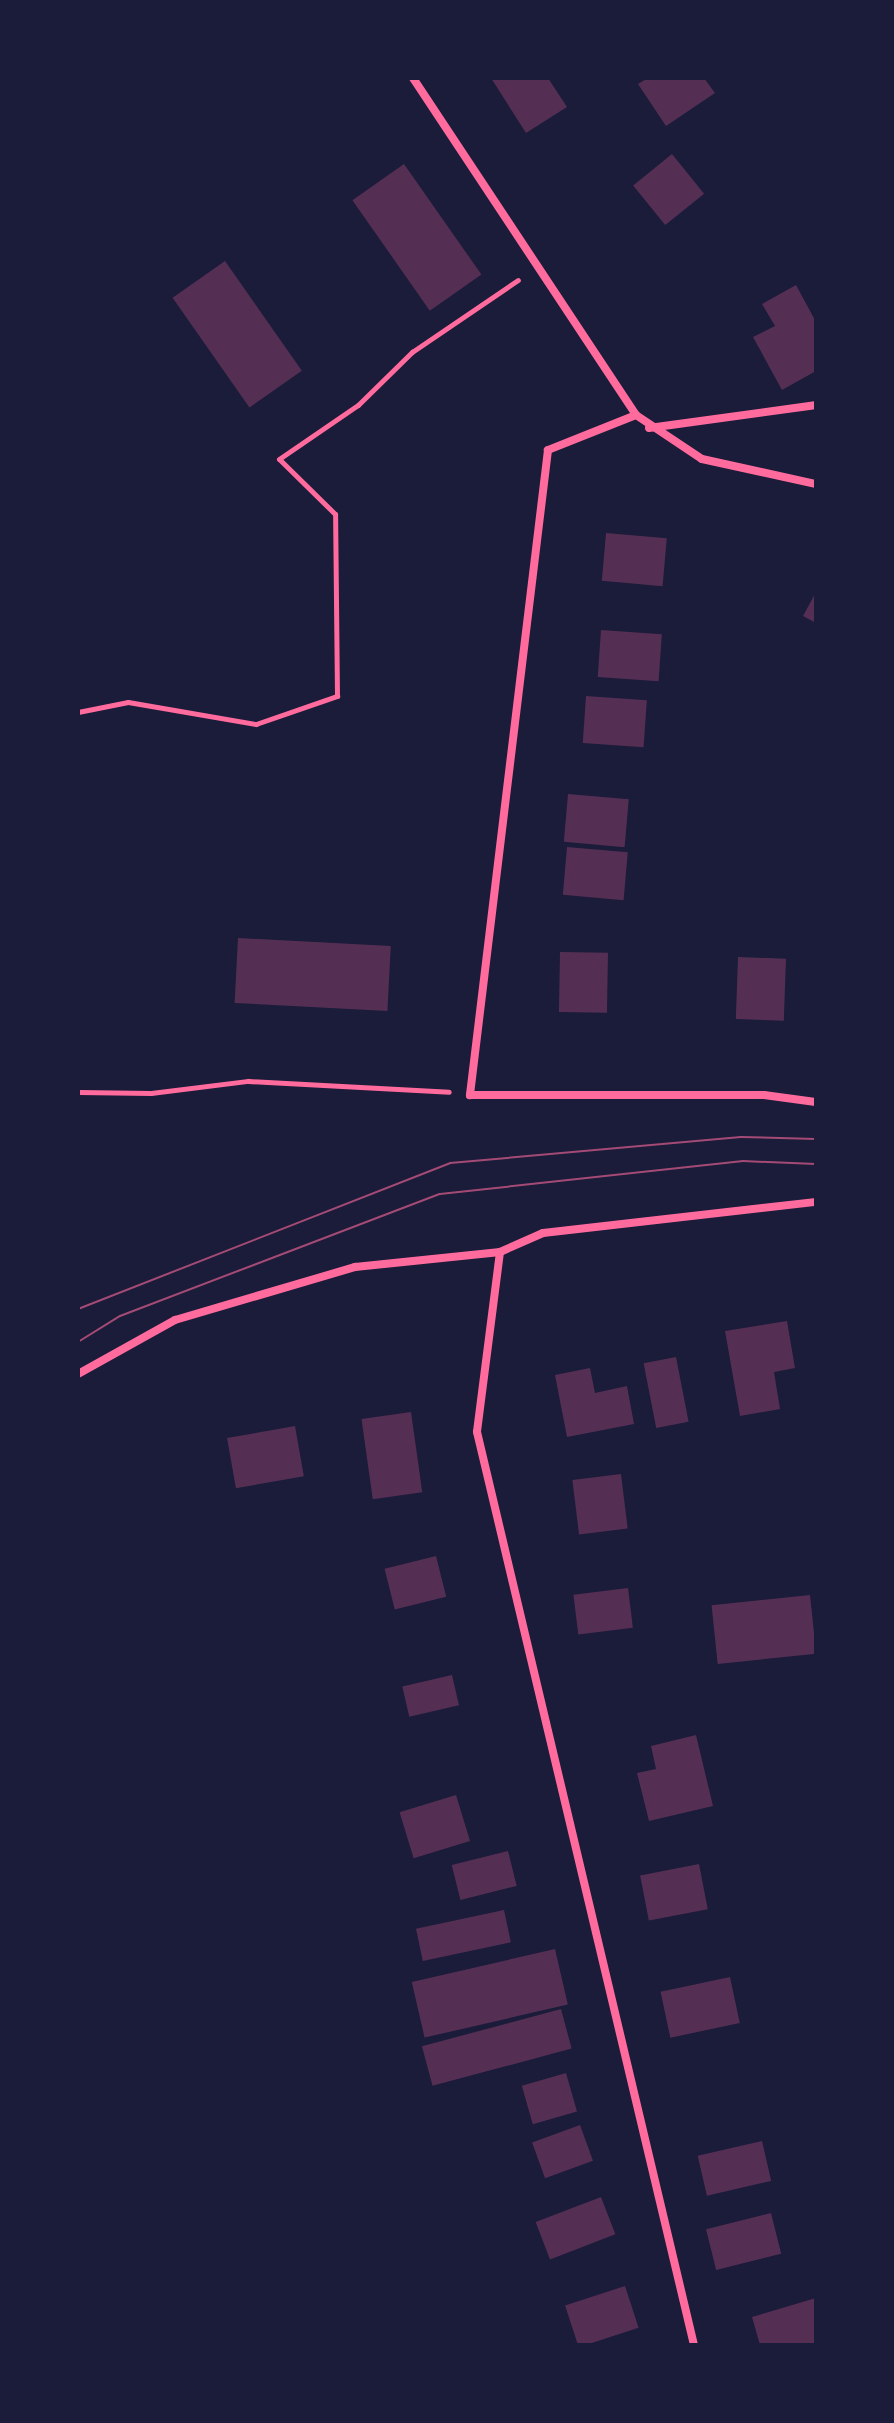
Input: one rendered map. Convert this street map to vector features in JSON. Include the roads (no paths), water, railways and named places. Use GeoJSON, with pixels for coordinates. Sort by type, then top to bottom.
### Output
{"type":"FeatureCollection","features":[{"type":"Feature","properties":{"kind":"street"},"geometry":{"type":"LineString","coordinates":[[413,78],[542,264],[636,415],[648,428],[702,459],[816,484]]}},
{"type":"Feature","properties":{"kind":"street"},"geometry":{"type":"LineString","coordinates":[[648,428],[816,405]]}},
{"type":"Feature","properties":{"kind":"street"},"geometry":{"type":"LineString","coordinates":[[636,415],[548,450],[470,1095],[764,1095],[816,1102]]}},
{"type":"Feature","properties":{"kind":"street"},"geometry":{"type":"LineString","coordinates":[[78,1374],[175,1320],[355,1267],[500,1252],[543,1233],[816,1202]]}},
{"type":"Feature","properties":{"kind":"street"},"geometry":{"type":"LineString","coordinates":[[500,1252],[477,1432],[694,2345]]}},
{"type":"Feature","properties":{"kind":"tram line"},"geometry":{"type":"LineString","coordinates":[[78,1309],[450,1163],[741,1137],[816,1139]]}},
{"type":"Feature","properties":{"kind":"tram line"},"geometry":{"type":"LineString","coordinates":[[78,1342],[120,1316],[440,1194],[743,1161],[816,1164]]}}]}
